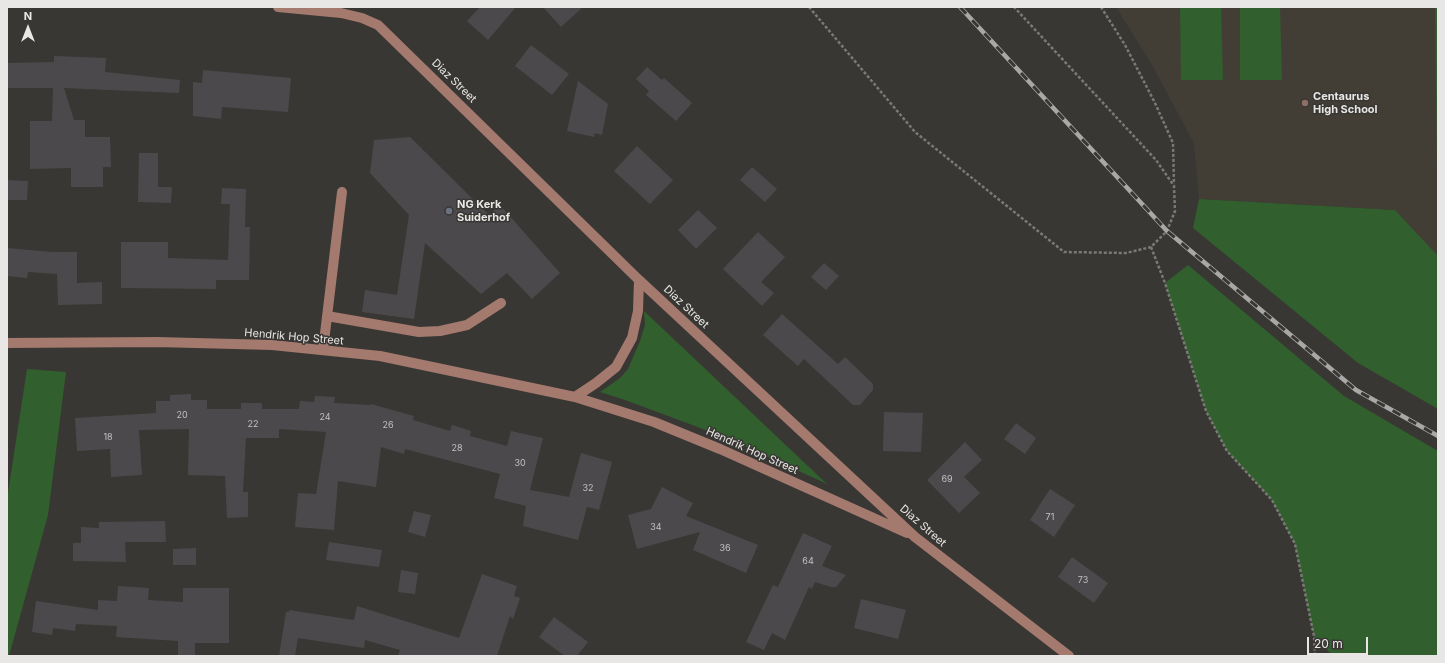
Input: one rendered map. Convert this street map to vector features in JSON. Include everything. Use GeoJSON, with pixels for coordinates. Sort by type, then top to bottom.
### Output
{"type":"FeatureCollection","features":[{"type":"Feature","properties":{"kind":"street","name":"Diaz Street"},"geometry":{"type":"LineString","coordinates":[[278,7],[341,13],[362,18],[378,25],[639,280],[916,537],[1069,656]]}},
{"type":"Feature","properties":{"kind":"street"},"geometry":{"type":"LineString","coordinates":[[323,350],[342,192]]}},
{"type":"Feature","properties":{"kind":"street"},"geometry":{"type":"LineString","coordinates":[[575,397],[616,367],[632,338],[638,311],[639,280]]}},
{"type":"Feature","properties":{"kind":"street"},"geometry":{"type":"LineString","coordinates":[[327,316],[419,332],[440,331],[467,325],[501,303]]}},
{"type":"Feature","properties":{"kind":"street","name":"Hendrik Hop Street"},"geometry":{"type":"LineString","coordinates":[[7,343],[164,342],[272,345],[380,356],[575,397],[654,422],[713,446],[916,537]]}},
{"type":"Feature","properties":{"kind":"path"},"geometry":{"type":"LineString","coordinates":[[809,7],[915,132],[1064,252],[1126,254],[1151,247],[1167,231],[1175,211],[1173,143],[1155,103],[1125,45],[1101,7]]}},
{"type":"Feature","properties":{"kind":"path"},"geometry":{"type":"LineString","coordinates":[[1014,7],[1156,160],[1174,186]]}},
{"type":"Feature","properties":{"kind":"path"},"geometry":{"type":"LineString","coordinates":[[1151,247],[1165,283],[1206,412],[1227,451],[1272,500],[1295,544],[1314,636],[1315,656]]}},
{"type":"Feature","properties":{"kind":"shaded area","name":"Centaurus High School"},"geometry":{"type":"Polygon","coordinates":[[[1116,7],[1438,7],[1438,256],[1395,210],[1199,199],[1194,143],[1151,63],[1116,7]]]}},
{"type":"Feature","properties":{"kind":"green space"},"geometry":{"type":"Polygon","coordinates":[[[1180,7],[1221,7],[1223,80],[1181,80],[1180,7]]]}},
{"type":"Feature","properties":{"kind":"green space"},"geometry":{"type":"Polygon","coordinates":[[[1240,7],[1280,7],[1282,80],[1240,80],[1240,7]]]}},
{"type":"Feature","properties":{"kind":"green space"},"geometry":{"type":"Polygon","coordinates":[[[1435,7],[1438,7],[1438,171],[1437,171],[1435,7]]]}},
{"type":"Feature","properties":{"kind":"green space"},"geometry":{"type":"Polygon","coordinates":[[[1199,199],[1395,210],[1438,256],[1438,409],[1358,363],[1193,228],[1199,199]]]}},
{"type":"Feature","properties":{"kind":"green space"},"geometry":{"type":"Polygon","coordinates":[[[1188,265],[1344,396],[1438,451],[1438,656],[1336,656],[1332,655],[1314,636],[1295,544],[1272,500],[1227,451],[1206,411],[1165,283],[1188,265]]]}},
{"type":"Feature","properties":{"kind":"green space"},"geometry":{"type":"Polygon","coordinates":[[[644,311],[827,484],[738,443],[600,392],[620,378],[628,369],[645,325],[644,311]]]}},
{"type":"Feature","properties":{"kind":"green space"},"geometry":{"type":"Polygon","coordinates":[[[27,369],[66,372],[48,515],[9,656],[7,656],[7,499],[27,369]]]}},
{"type":"Feature","properties":{"kind":"building"},"geometry":{"type":"Polygon","coordinates":[[[480,7],[516,7],[488,40],[467,21],[480,7]]]}},
{"type":"Feature","properties":{"kind":"building"},"geometry":{"type":"Polygon","coordinates":[[[543,7],[583,7],[561,27],[543,7]]]}},
{"type":"Feature","properties":{"kind":"building"},"geometry":{"type":"Polygon","coordinates":[[[531,45],[569,74],[552,95],[515,66],[531,45]]]}},
{"type":"Feature","properties":{"kind":"building"},"geometry":{"type":"Polygon","coordinates":[[[54,56],[106,58],[105,72],[180,80],[179,93],[64,88],[74,120],[85,120],[85,137],[110,137],[111,167],[103,167],[103,187],[71,187],[71,168],[30,169],[30,121],[52,121],[53,88],[7,88],[7,63],[54,62],[54,56]]]}},
{"type":"Feature","properties":{"kind":"building"},"geometry":{"type":"Polygon","coordinates":[[[647,67],[662,80],[664,78],[692,103],[676,121],[646,95],[649,91],[636,79],[647,67]]]}},
{"type":"Feature","properties":{"kind":"building"},"geometry":{"type":"Polygon","coordinates":[[[203,70],[291,78],[288,112],[222,107],[221,119],[193,116],[193,82],[202,83],[203,70]]]}},
{"type":"Feature","properties":{"kind":"building"},"geometry":{"type":"Polygon","coordinates":[[[578,81],[608,104],[602,135],[595,133],[594,137],[567,131],[578,81]]]}},
{"type":"Feature","properties":{"kind":"building"},"geometry":{"type":"Polygon","coordinates":[[[410,137],[489,215],[500,205],[560,273],[532,299],[507,273],[481,294],[425,243],[414,319],[362,312],[365,290],[397,295],[409,215],[370,173],[374,140],[410,137]]]}},
{"type":"Feature","properties":{"kind":"building"},"geometry":{"type":"Polygon","coordinates":[[[637,146],[673,180],[650,204],[614,171],[637,146]]]}},
{"type":"Feature","properties":{"kind":"building"},"geometry":{"type":"Polygon","coordinates":[[[139,153],[158,153],[158,187],[172,187],[171,203],[138,202],[139,153]]]}},
{"type":"Feature","properties":{"kind":"building"},"geometry":{"type":"Polygon","coordinates":[[[752,167],[777,189],[765,202],[740,180],[752,167]]]}},
{"type":"Feature","properties":{"kind":"building"},"geometry":{"type":"Polygon","coordinates":[[[7,180],[28,181],[27,200],[7,200],[7,180]]]}},
{"type":"Feature","properties":{"kind":"building"},"geometry":{"type":"Polygon","coordinates":[[[222,188],[246,189],[245,227],[250,227],[249,280],[216,280],[216,289],[121,288],[121,242],[168,242],[168,258],[228,260],[230,204],[221,204],[222,188]]]}},
{"type":"Feature","properties":{"kind":"building"},"geometry":{"type":"Polygon","coordinates":[[[698,210],[717,228],[696,249],[678,230],[698,210]]]}},
{"type":"Feature","properties":{"kind":"building"},"geometry":{"type":"Polygon","coordinates":[[[758,232],[785,257],[761,282],[774,293],[762,306],[723,269],[758,232]]]}},
{"type":"Feature","properties":{"kind":"building"},"geometry":{"type":"Polygon","coordinates":[[[7,248],[52,252],[77,252],[77,283],[102,282],[102,304],[58,305],[57,274],[28,272],[27,278],[7,276],[7,248]]]}},
{"type":"Feature","properties":{"kind":"building"},"geometry":{"type":"Polygon","coordinates":[[[824,263],[839,276],[826,290],[811,277],[824,263]]]}},
{"type":"Feature","properties":{"kind":"building"},"geometry":{"type":"Polygon","coordinates":[[[782,314],[838,364],[845,357],[873,384],[873,390],[860,405],[853,405],[804,359],[798,366],[763,335],[782,314]]]}},
{"type":"Feature","properties":{"kind":"building"},"geometry":{"type":"Polygon","coordinates":[[[191,394],[191,400],[207,400],[207,409],[241,409],[241,403],[262,403],[262,409],[299,409],[300,401],[314,402],[315,396],[335,397],[334,403],[371,404],[414,416],[413,420],[450,431],[452,425],[471,431],[470,436],[507,446],[511,431],[543,438],[530,490],[569,497],[581,453],[612,462],[599,510],[587,507],[578,540],[523,526],[526,506],[494,498],[500,474],[405,449],[404,454],[381,447],[376,487],[338,481],[334,530],[295,527],[298,493],[316,494],[326,432],[279,429],[279,438],[246,438],[243,492],[248,492],[248,517],[227,518],[225,476],[188,475],[189,429],[139,430],[142,475],[111,477],[110,449],[77,451],[75,418],[156,413],[156,401],[170,401],[170,395],[191,394]]]}},
{"type":"Feature","properties":{"kind":"building"},"geometry":{"type":"Polygon","coordinates":[[[884,412],[923,413],[921,452],[883,451],[884,412]]]}},
{"type":"Feature","properties":{"kind":"building"},"geometry":{"type":"Polygon","coordinates":[[[1016,423],[1036,438],[1025,454],[1004,439],[1016,423]]]}},
{"type":"Feature","properties":{"kind":"building"},"geometry":{"type":"Polygon","coordinates":[[[965,442],[982,460],[964,477],[980,493],[959,513],[927,480],[965,442]]]}},
{"type":"Feature","properties":{"kind":"building"},"geometry":{"type":"Polygon","coordinates":[[[662,487],[693,503],[686,516],[758,545],[746,573],[693,550],[700,532],[637,549],[628,515],[651,509],[662,487]]]}},
{"type":"Feature","properties":{"kind":"building"},"geometry":{"type":"Polygon","coordinates":[[[1050,489],[1075,505],[1054,537],[1030,520],[1050,489]]]}},
{"type":"Feature","properties":{"kind":"building"},"geometry":{"type":"Polygon","coordinates":[[[414,511],[431,515],[425,537],[408,532],[414,511]]]}},
{"type":"Feature","properties":{"kind":"building"},"geometry":{"type":"Polygon","coordinates":[[[165,521],[166,542],[125,542],[126,562],[73,561],[73,543],[81,543],[81,527],[99,528],[99,522],[165,521]]]}},
{"type":"Feature","properties":{"kind":"building"},"geometry":{"type":"Polygon","coordinates":[[[803,533],[832,546],[822,566],[846,575],[836,587],[815,582],[812,589],[809,587],[785,640],[772,633],[764,650],[746,642],[773,585],[778,587],[803,533]]]}},
{"type":"Feature","properties":{"kind":"building"},"geometry":{"type":"Polygon","coordinates":[[[329,542],[382,550],[379,567],[326,560],[329,542]]]}},
{"type":"Feature","properties":{"kind":"building"},"geometry":{"type":"Polygon","coordinates":[[[196,548],[196,565],[173,565],[173,549],[196,548]]]}},
{"type":"Feature","properties":{"kind":"building"},"geometry":{"type":"Polygon","coordinates":[[[1072,557],[1108,583],[1094,603],[1058,577],[1072,557]]]}},
{"type":"Feature","properties":{"kind":"building"},"geometry":{"type":"Polygon","coordinates":[[[401,570],[418,573],[415,594],[398,592],[401,570]]]}},
{"type":"Feature","properties":{"kind":"building"},"geometry":{"type":"Polygon","coordinates":[[[482,574],[517,586],[514,596],[520,598],[513,619],[510,616],[497,656],[398,656],[400,650],[365,640],[364,648],[298,638],[295,656],[279,656],[286,612],[289,612],[289,610],[354,620],[357,606],[459,638],[482,574]]]}},
{"type":"Feature","properties":{"kind":"building"},"geometry":{"type":"Polygon","coordinates":[[[118,586],[149,588],[148,600],[183,602],[183,588],[229,588],[229,643],[195,643],[195,656],[178,656],[178,641],[116,637],[117,626],[76,624],[75,631],[53,628],[52,635],[32,632],[36,601],[98,610],[98,600],[117,601],[118,586]]]}},
{"type":"Feature","properties":{"kind":"building"},"geometry":{"type":"Polygon","coordinates":[[[861,599],[906,610],[898,639],[854,628],[861,599]]]}},
{"type":"Feature","properties":{"kind":"building"},"geometry":{"type":"Polygon","coordinates":[[[554,617],[588,642],[577,656],[565,656],[539,637],[554,617]]]}},
{"type":"Feature","properties":{"kind":"railway"},"geometry":{"type":"LineString","coordinates":[[960,7],[1167,231],[1356,390],[1438,436]]}},
{"type":"Feature","properties":{"kind":"place","name":"Centaurus High School"},"geometry":{"type":"Point","coordinates":[1305,103]}},
{"type":"Feature","properties":{"kind":"place","name":"NG Kerk Suiderhof"},"geometry":{"type":"Point","coordinates":[449,211]}}]}
